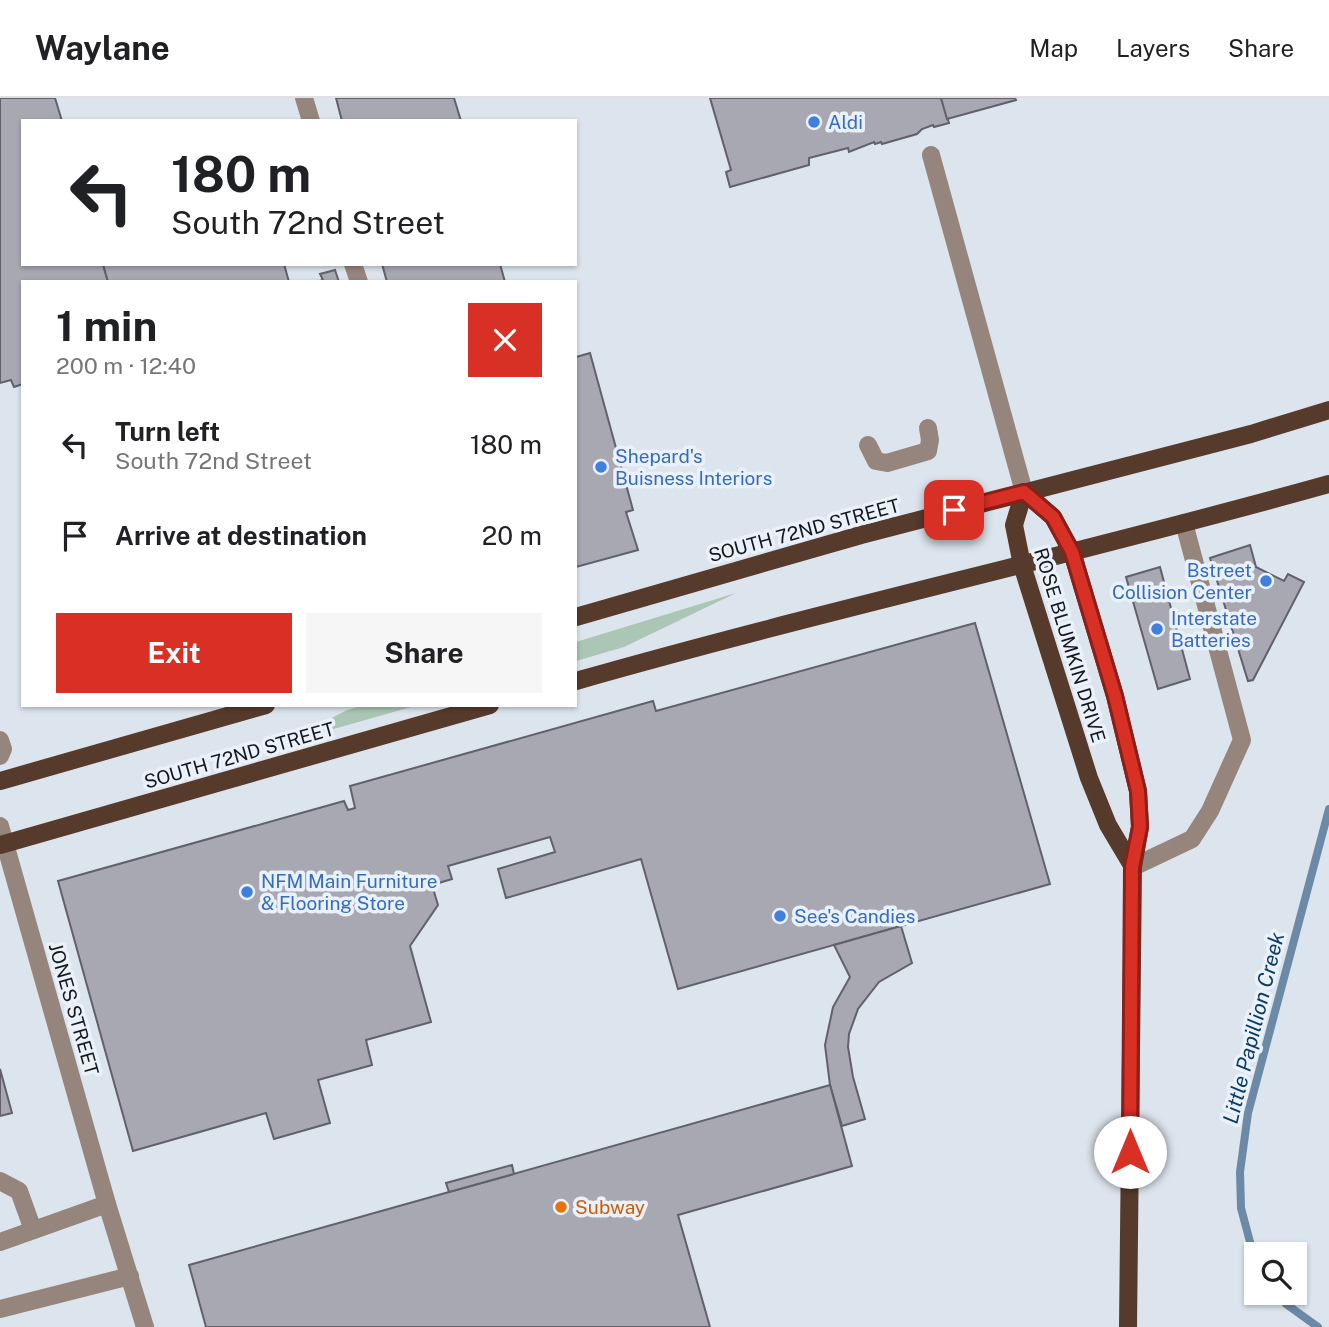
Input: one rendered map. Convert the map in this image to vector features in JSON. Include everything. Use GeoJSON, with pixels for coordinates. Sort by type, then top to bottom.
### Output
{"type":"FeatureCollection","features":[{"type":"Feature","properties":{"kind":"main road","name":"SOUTH 72ND STREET"},"geometry":{"type":"LineString","coordinates":[[577,617],[733,571],[1238,437],[1329,410]]}},
{"type":"Feature","properties":{"kind":"main road"},"geometry":{"type":"LineString","coordinates":[[577,681],[848,607],[1022,565],[1329,484]]}},
{"type":"Feature","properties":{"kind":"main road","name":"ROSE BLUMKIN DRIVE"},"geometry":{"type":"LineString","coordinates":[[1128,1327],[1132,867],[1140,827],[1138,791],[1115,696],[1072,552],[1053,517],[1024,492],[1014,525],[1022,565],[1089,778],[1108,825],[1132,867]]}},
{"type":"Feature","properties":{"kind":"main road","name":"SOUTH 72ND STREET"},"geometry":{"type":"LineString","coordinates":[[0,781],[260,707]]}},
{"type":"Feature","properties":{"kind":"main road","name":"SOUTH 72ND STREET"},"geometry":{"type":"LineString","coordinates":[[2,838],[483,707]]}},
{"type":"Feature","properties":{"kind":"street"},"geometry":{"type":"LineString","coordinates":[[304,98],[310,119]]}},
{"type":"Feature","properties":{"kind":"street"},"geometry":{"type":"LineString","coordinates":[[931,155],[1024,492]]}},
{"type":"Feature","properties":{"kind":"street"},"geometry":{"type":"LineString","coordinates":[[868,444],[876,461],[887,463],[928,451],[928,428]]}},
{"type":"Feature","properties":{"kind":"street"},"geometry":{"type":"LineString","coordinates":[[1132,867],[1192,839],[1210,811],[1242,740],[1184,523]]}},
{"type":"Feature","properties":{"kind":"street"},"geometry":{"type":"LineString","coordinates":[[0,740],[3,749],[0,756]]}},
{"type":"Feature","properties":{"kind":"street","name":"JONES STREET"},"geometry":{"type":"LineString","coordinates":[[2,838],[145,1327]]}},
{"type":"Feature","properties":{"kind":"street"},"geometry":{"type":"LineString","coordinates":[[0,1181],[19,1191],[33,1230]]}},
{"type":"Feature","properties":{"kind":"street"},"geometry":{"type":"LineString","coordinates":[[0,1242],[107,1203]]}},
{"type":"Feature","properties":{"kind":"street"},"geometry":{"type":"LineString","coordinates":[[0,1309],[130,1276]]}},
{"type":"Feature","properties":{"kind":"green space"},"geometry":{"type":"Polygon","coordinates":[[[736,593],[624,647],[577,661],[577,642],[736,593]]]}},
{"type":"Feature","properties":{"kind":"green space"},"geometry":{"type":"Polygon","coordinates":[[[357,707],[411,707],[281,744],[357,707]]]}},
{"type":"Feature","properties":{"kind":"building"},"geometry":{"type":"Polygon","coordinates":[[[0,98],[55,98],[61,119],[21,119],[21,266],[104,266],[107,280],[21,280],[21,385],[14,387],[11,380],[0,383],[0,98]]]}},
{"type":"Feature","properties":{"kind":"building"},"geometry":{"type":"Polygon","coordinates":[[[336,98],[454,98],[460,119],[341,119],[336,98]]]}},
{"type":"Feature","properties":{"kind":"building"},"geometry":{"type":"Polygon","coordinates":[[[710,98],[941,98],[949,123],[934,127],[933,125],[917,134],[882,144],[874,142],[849,152],[848,148],[809,158],[809,165],[730,187],[726,172],[731,170],[710,98]]]}},
{"type":"Feature","properties":{"kind":"building"},"geometry":{"type":"Polygon","coordinates":[[[941,98],[1015,98],[1016,100],[947,119],[941,98]]]}},
{"type":"Feature","properties":{"kind":"building"},"geometry":{"type":"Polygon","coordinates":[[[104,266],[285,266],[288,280],[107,280],[104,266]]]}},
{"type":"Feature","properties":{"kind":"building"},"geometry":{"type":"Polygon","coordinates":[[[383,266],[501,266],[504,280],[386,280],[383,266]]]}},
{"type":"Feature","properties":{"kind":"building"},"geometry":{"type":"Polygon","coordinates":[[[335,270],[338,280],[323,280],[320,274],[335,270]]]}},
{"type":"Feature","properties":{"kind":"building"},"geometry":{"type":"Polygon","coordinates":[[[590,353],[633,510],[626,512],[638,550],[577,567],[577,357],[590,353]]]}},
{"type":"Feature","properties":{"kind":"building"},"geometry":{"type":"Polygon","coordinates":[[[1250,545],[1256,567],[1284,581],[1288,574],[1304,582],[1253,680],[1248,681],[1210,558],[1250,545]]]}},
{"type":"Feature","properties":{"kind":"building"},"geometry":{"type":"Polygon","coordinates":[[[1160,567],[1190,679],[1158,689],[1126,577],[1160,567]]]}},
{"type":"Feature","properties":{"kind":"building","name":"NFM Main Furniture & Flooring Store"},"geometry":{"type":"Polygon","coordinates":[[[975,623],[1050,884],[678,989],[641,859],[506,898],[498,869],[555,852],[550,837],[448,866],[452,879],[432,885],[438,905],[410,946],[431,1022],[366,1040],[372,1065],[318,1080],[330,1123],[274,1139],[266,1113],[133,1151],[58,881],[344,801],[348,810],[355,808],[350,786],[653,701],[656,711],[975,623]]]}},
{"type":"Feature","properties":{"kind":"building"},"geometry":{"type":"Polygon","coordinates":[[[901,926],[912,963],[879,982],[858,1009],[849,1034],[848,1047],[865,1119],[842,1126],[830,1085],[825,1045],[833,1007],[850,977],[834,945],[901,926]]]}},
{"type":"Feature","properties":{"kind":"building"},"geometry":{"type":"Polygon","coordinates":[[[0,1069],[12,1113],[0,1116],[0,1069]]]}},
{"type":"Feature","properties":{"kind":"building"},"geometry":{"type":"Polygon","coordinates":[[[830,1085],[852,1166],[678,1215],[710,1327],[206,1327],[189,1265],[830,1085]]]}},
{"type":"Feature","properties":{"kind":"building"},"geometry":{"type":"Polygon","coordinates":[[[512,1165],[514,1174],[449,1192],[446,1183],[512,1165]]]}},
{"type":"Feature","properties":{"kind":"waterway","name":"Little Papillion Creek"},"geometry":{"type":"LineString","coordinates":[[1250,1242],[1241,1208],[1240,1172],[1248,1113],[1329,809]]}},
{"type":"Feature","properties":{"kind":"waterway","name":"Little Papillion Creek"},"geometry":{"type":"LineString","coordinates":[[1287,1305],[1318,1327]]}},
{"type":"Feature","properties":{"kind":"place","name":"Aldi"},"geometry":{"type":"Point","coordinates":[814,122]}},
{"type":"Feature","properties":{"kind":"place","name":"Shepard's Buisness Interiors"},"geometry":{"type":"Point","coordinates":[601,467]}},
{"type":"Feature","properties":{"kind":"place","name":"Bstreet Collision Center"},"geometry":{"type":"Point","coordinates":[1266,581]}},
{"type":"Feature","properties":{"kind":"place","name":"Interstate Batteries"},"geometry":{"type":"Point","coordinates":[1157,629]}},
{"type":"Feature","properties":{"kind":"place","name":"NFM Main Furniture & Flooring Store"},"geometry":{"type":"Point","coordinates":[247,892]}},
{"type":"Feature","properties":{"kind":"place","name":"See's Candies"},"geometry":{"type":"Point","coordinates":[780,916]}},
{"type":"Feature","properties":{"kind":"place","name":"Subway"},"geometry":{"type":"Point","coordinates":[561,1207]}},
{"type":"Feature","properties":{"kind":"route"},"geometry":{"type":"LineString","coordinates":[[954,510],[1024,492],[1053,517],[1072,552],[1115,696],[1138,791],[1140,827],[1132,867],[1130,1152]]}}]}
